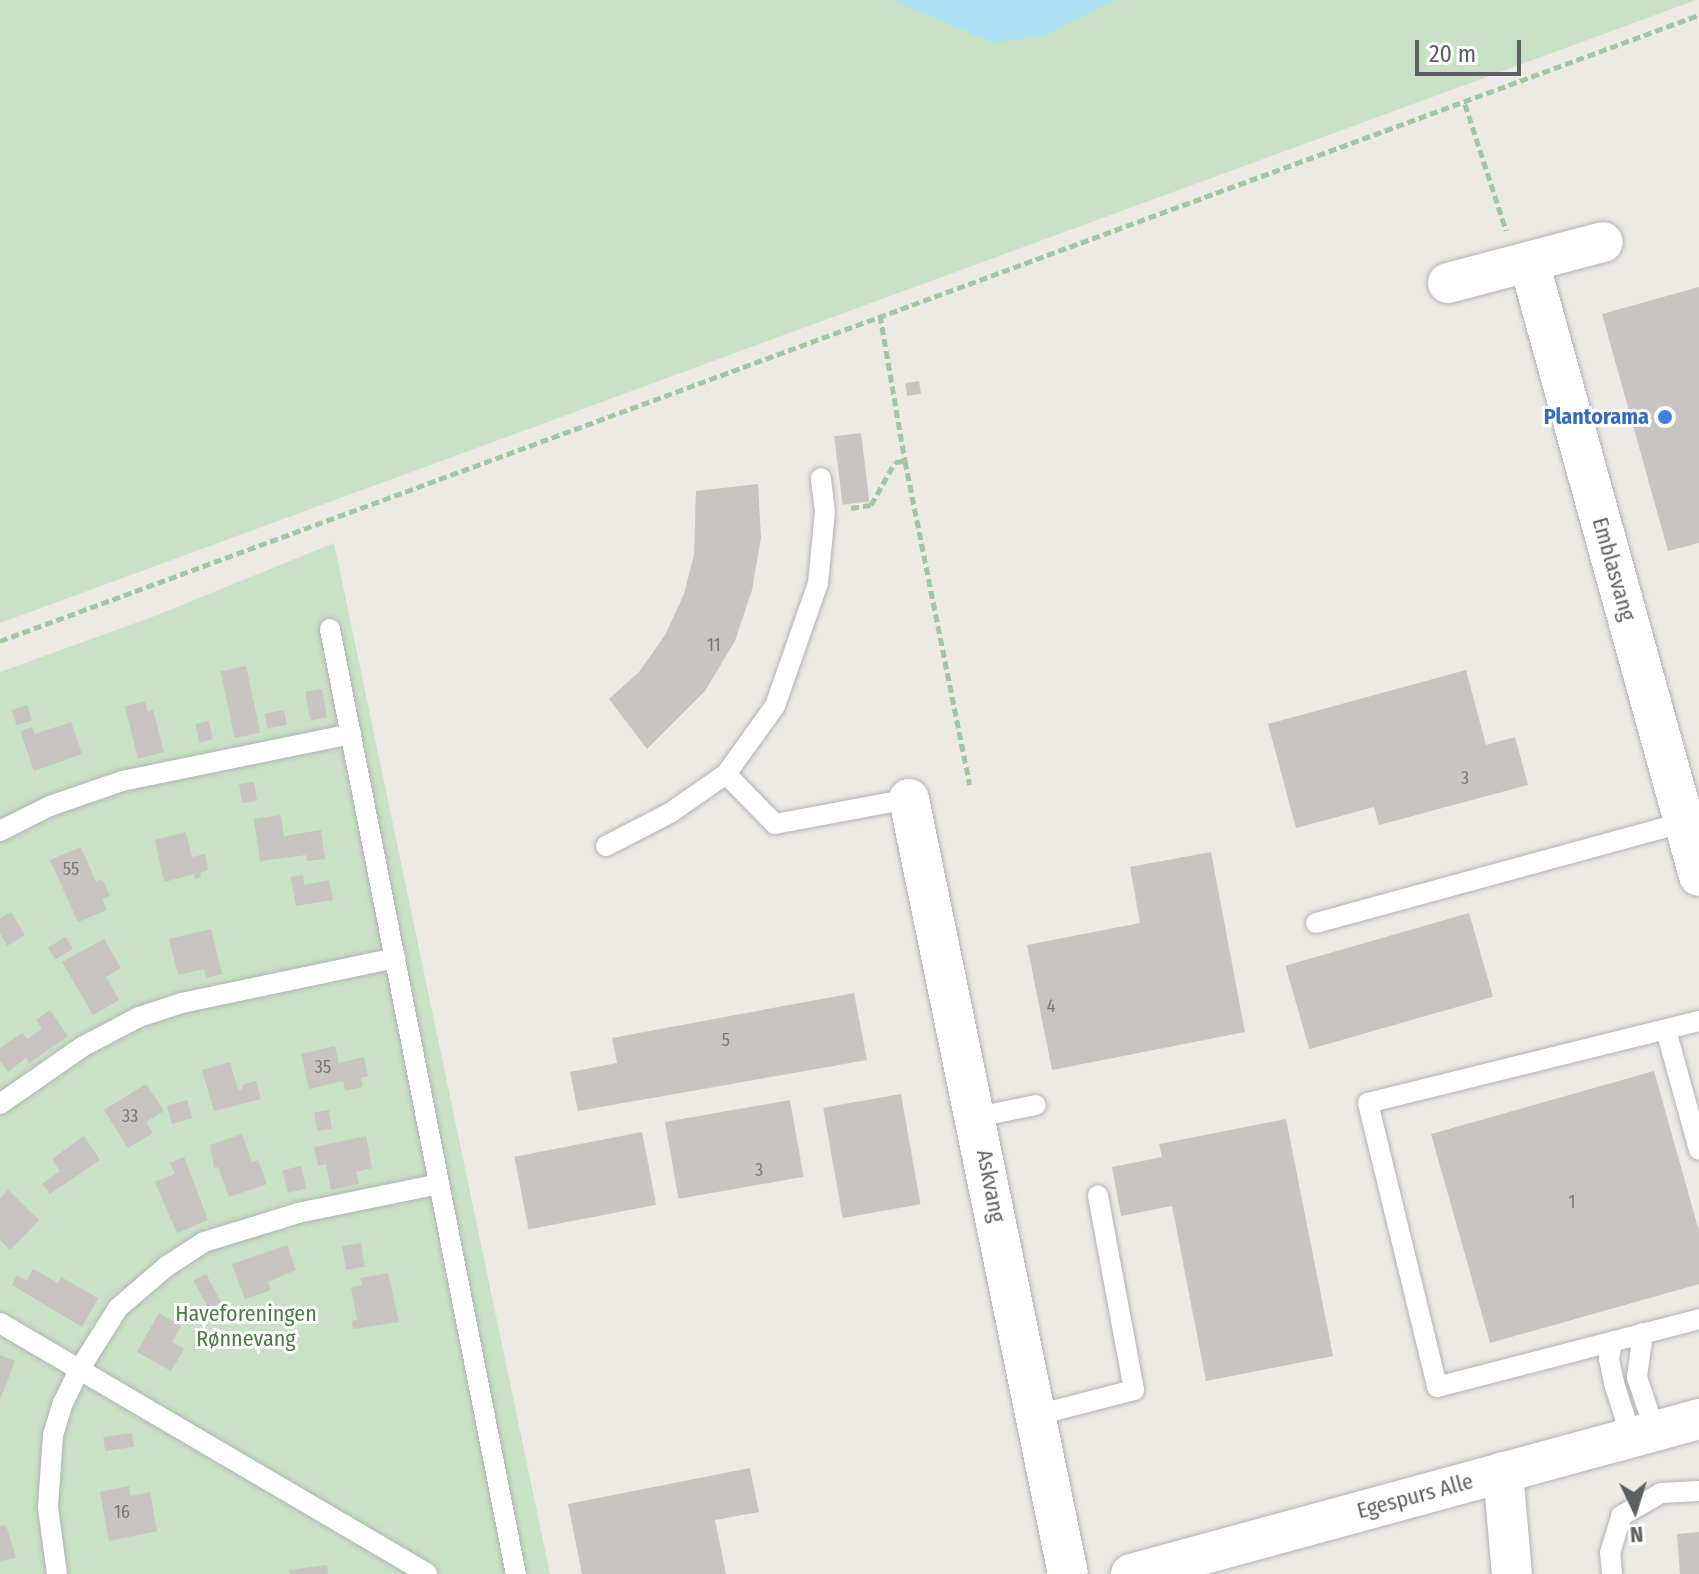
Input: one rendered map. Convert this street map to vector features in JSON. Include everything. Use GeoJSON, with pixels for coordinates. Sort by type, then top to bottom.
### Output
{"type":"FeatureCollection","features":[{"type":"Feature","properties":{"kind":"street"},"geometry":{"type":"LineString","coordinates":[[1448,283],[1603,242]]}},
{"type":"Feature","properties":{"kind":"street","name":"Emblasvang"},"geometry":{"type":"LineString","coordinates":[[1529,262],[1699,876]]}},
{"type":"Feature","properties":{"kind":"street","name":"Askvang"},"geometry":{"type":"LineString","coordinates":[[909,799],[977,1117],[1068,1574]]}},
{"type":"Feature","properties":{"kind":"street","name":"Egespurs Alle"},"geometry":{"type":"LineString","coordinates":[[1131,1574],[1699,1419]]}},
{"type":"Feature","properties":{"kind":"street"},"geometry":{"type":"LineString","coordinates":[[1503,1472],[1512,1574]]}},
{"type":"Feature","properties":{"kind":"lane"},"geometry":{"type":"LineString","coordinates":[[606,846],[670,813],[726,774],[775,706],[795,657],[818,583],[825,512],[821,478]]}},
{"type":"Feature","properties":{"kind":"lane"},"geometry":{"type":"LineString","coordinates":[[330,629],[516,1574]]}},
{"type":"Feature","properties":{"kind":"lane"},"geometry":{"type":"LineString","coordinates":[[0,831],[50,806],[122,781],[351,734]]}},
{"type":"Feature","properties":{"kind":"lane"},"geometry":{"type":"LineString","coordinates":[[726,774],[775,824],[909,799]]}},
{"type":"Feature","properties":{"kind":"lane"},"geometry":{"type":"LineString","coordinates":[[1316,923],[1684,822]]}},
{"type":"Feature","properties":{"kind":"lane"},"geometry":{"type":"LineString","coordinates":[[0,1104],[82,1047],[139,1017],[182,1003],[395,958]]}},
{"type":"Feature","properties":{"kind":"lane"},"geometry":{"type":"LineString","coordinates":[[1699,1021],[1368,1103],[1437,1387],[1699,1319]]}},
{"type":"Feature","properties":{"kind":"lane"},"geometry":{"type":"LineString","coordinates":[[1666,1030],[1699,1150]]}},
{"type":"Feature","properties":{"kind":"lane"},"geometry":{"type":"LineString","coordinates":[[977,1117],[1036,1105]]}},
{"type":"Feature","properties":{"kind":"lane"},"geometry":{"type":"LineString","coordinates":[[57,1574],[48,1507],[53,1435],[79,1370],[118,1308],[167,1266],[204,1242],[298,1213],[439,1184]]}},
{"type":"Feature","properties":{"kind":"lane"},"geometry":{"type":"LineString","coordinates":[[1037,1415],[1134,1390],[1098,1195]]}},
{"type":"Feature","properties":{"kind":"lane"},"geometry":{"type":"LineString","coordinates":[[0,1323],[427,1574]]}},
{"type":"Feature","properties":{"kind":"lane"},"geometry":{"type":"LineString","coordinates":[[1643,1333],[1637,1377],[1643,1434]]}},
{"type":"Feature","properties":{"kind":"lane"},"geometry":{"type":"LineString","coordinates":[[1613,1341],[1609,1359],[1614,1383],[1643,1434]]}},
{"type":"Feature","properties":{"kind":"lane"},"geometry":{"type":"LineString","coordinates":[[1612,1574],[1610,1553],[1621,1516],[1661,1493],[1699,1491]]}},
{"type":"Feature","properties":{"kind":"path"},"geometry":{"type":"LineString","coordinates":[[0,641],[880,315],[1465,104],[1699,15]]}},
{"type":"Feature","properties":{"kind":"path"},"geometry":{"type":"LineString","coordinates":[[1465,104],[1512,248],[1529,262]]}},
{"type":"Feature","properties":{"kind":"path"},"geometry":{"type":"LineString","coordinates":[[880,315],[905,461],[970,785]]}},
{"type":"Feature","properties":{"kind":"path"},"geometry":{"type":"LineString","coordinates":[[825,512],[871,505],[895,462],[905,461]]}},
{"type":"Feature","properties":{"kind":"green space"},"geometry":{"type":"Polygon","coordinates":[[[0,0],[1696,0],[0,623],[0,0]]]}},
{"type":"Feature","properties":{"kind":"green space","name":"Haveforeningen Rønnevang"},"geometry":{"type":"Polygon","coordinates":[[[334,543],[550,1574],[0,1574],[0,672],[155,616],[334,543]]]}},
{"type":"Feature","properties":{"kind":"water"},"geometry":{"type":"Polygon","coordinates":[[[892,0],[1113,0],[1045,35],[994,43],[892,0]]]}},
{"type":"Feature","properties":{"kind":"building","name":"Plantorama"},"geometry":{"type":"Polygon","coordinates":[[[1699,287],[1699,543],[1668,551],[1602,314],[1699,287]]]}},
{"type":"Feature","properties":{"kind":"building"},"geometry":{"type":"Polygon","coordinates":[[[919,381],[921,394],[907,396],[905,383],[919,381]]]}},
{"type":"Feature","properties":{"kind":"building"},"geometry":{"type":"Polygon","coordinates":[[[861,433],[869,501],[843,505],[834,436],[861,433]]]}},
{"type":"Feature","properties":{"kind":"building"},"geometry":{"type":"Polygon","coordinates":[[[758,484],[761,537],[752,590],[735,641],[705,691],[647,749],[609,699],[639,672],[665,635],[684,594],[694,555],[696,491],[758,484]]]}},
{"type":"Feature","properties":{"kind":"building"},"geometry":{"type":"Polygon","coordinates":[[[246,666],[260,733],[235,738],[221,671],[246,666]]]}},
{"type":"Feature","properties":{"kind":"building"},"geometry":{"type":"Polygon","coordinates":[[[1466,670],[1486,745],[1515,737],[1528,785],[1379,825],[1374,807],[1296,828],[1268,724],[1466,670]]]}},
{"type":"Feature","properties":{"kind":"building"},"geometry":{"type":"Polygon","coordinates":[[[322,689],[327,718],[310,721],[305,692],[322,689]]]}},
{"type":"Feature","properties":{"kind":"building"},"geometry":{"type":"Polygon","coordinates":[[[145,701],[148,712],[153,710],[164,752],[138,759],[125,706],[145,701]]]}},
{"type":"Feature","properties":{"kind":"building"},"geometry":{"type":"Polygon","coordinates":[[[27,705],[32,720],[17,725],[12,710],[27,705]]]}},
{"type":"Feature","properties":{"kind":"building"},"geometry":{"type":"Polygon","coordinates":[[[284,710],[287,725],[267,729],[264,714],[284,710]]]}},
{"type":"Feature","properties":{"kind":"building"},"geometry":{"type":"Polygon","coordinates":[[[209,721],[213,740],[199,742],[195,724],[209,721]]]}},
{"type":"Feature","properties":{"kind":"building"},"geometry":{"type":"Polygon","coordinates":[[[71,722],[82,754],[34,771],[20,731],[32,727],[35,734],[71,722]]]}},
{"type":"Feature","properties":{"kind":"building"},"geometry":{"type":"Polygon","coordinates":[[[254,782],[257,801],[242,803],[239,784],[254,782]]]}},
{"type":"Feature","properties":{"kind":"building"},"geometry":{"type":"Polygon","coordinates":[[[281,815],[284,836],[321,830],[325,859],[307,861],[306,855],[260,861],[254,819],[281,815]]]}},
{"type":"Feature","properties":{"kind":"building"},"geometry":{"type":"Polygon","coordinates":[[[186,832],[192,857],[205,854],[208,870],[195,879],[194,874],[164,882],[155,840],[186,832]]]}},
{"type":"Feature","properties":{"kind":"building"},"geometry":{"type":"Polygon","coordinates":[[[81,847],[96,882],[102,879],[110,896],[102,899],[107,910],[78,922],[50,860],[81,847]]]}},
{"type":"Feature","properties":{"kind":"building"},"geometry":{"type":"Polygon","coordinates":[[[1211,852],[1245,1032],[1052,1070],[1027,945],[1140,923],[1130,867],[1211,852]]]}},
{"type":"Feature","properties":{"kind":"building"},"geometry":{"type":"Polygon","coordinates":[[[303,875],[304,885],[329,880],[333,900],[296,906],[291,877],[303,875]]]}},
{"type":"Feature","properties":{"kind":"building"},"geometry":{"type":"Polygon","coordinates":[[[11,912],[25,935],[7,946],[0,933],[0,918],[11,912]]]}},
{"type":"Feature","properties":{"kind":"building"},"geometry":{"type":"Polygon","coordinates":[[[1469,913],[1493,997],[1309,1049],[1285,966],[1469,913]]]}},
{"type":"Feature","properties":{"kind":"building"},"geometry":{"type":"Polygon","coordinates":[[[211,929],[222,974],[206,978],[204,969],[178,975],[169,939],[211,929]]]}},
{"type":"Feature","properties":{"kind":"building"},"geometry":{"type":"Polygon","coordinates":[[[66,937],[73,949],[55,960],[48,948],[66,937]]]}},
{"type":"Feature","properties":{"kind":"building"},"geometry":{"type":"Polygon","coordinates":[[[104,939],[121,968],[106,977],[119,1000],[93,1015],[62,962],[104,939]]]}},
{"type":"Feature","properties":{"kind":"building"},"geometry":{"type":"Polygon","coordinates":[[[854,993],[867,1060],[578,1111],[570,1072],[617,1063],[612,1038],[854,993]]]}},
{"type":"Feature","properties":{"kind":"building"},"geometry":{"type":"Polygon","coordinates":[[[50,1010],[68,1036],[29,1063],[26,1058],[8,1072],[0,1061],[0,1048],[22,1033],[27,1039],[42,1029],[36,1020],[50,1010]]]}},
{"type":"Feature","properties":{"kind":"building"},"geometry":{"type":"Polygon","coordinates":[[[335,1046],[339,1063],[364,1057],[368,1076],[361,1078],[363,1087],[345,1091],[343,1081],[309,1089],[301,1054],[335,1046]]]}},
{"type":"Feature","properties":{"kind":"building"},"geometry":{"type":"Polygon","coordinates":[[[230,1062],[238,1090],[242,1089],[242,1085],[256,1081],[261,1099],[214,1111],[202,1070],[230,1062]]]}},
{"type":"Feature","properties":{"kind":"building"},"geometry":{"type":"Polygon","coordinates":[[[1654,1071],[1699,1231],[1699,1284],[1490,1343],[1431,1134],[1654,1071]]]}},
{"type":"Feature","properties":{"kind":"building"},"geometry":{"type":"Polygon","coordinates":[[[146,1084],[164,1111],[146,1122],[153,1133],[128,1148],[104,1110],[146,1084]]]}},
{"type":"Feature","properties":{"kind":"building"},"geometry":{"type":"Polygon","coordinates":[[[901,1094],[920,1204],[843,1218],[823,1108],[901,1094]]]}},
{"type":"Feature","properties":{"kind":"building"},"geometry":{"type":"Polygon","coordinates":[[[187,1100],[192,1118],[172,1124],[167,1106],[187,1100]]]}},
{"type":"Feature","properties":{"kind":"building"},"geometry":{"type":"Polygon","coordinates":[[[790,1100],[804,1177],[678,1199],[665,1122],[790,1100]]]}},
{"type":"Feature","properties":{"kind":"building"},"geometry":{"type":"Polygon","coordinates":[[[329,1110],[332,1129],[317,1131],[314,1112],[329,1110]]]}},
{"type":"Feature","properties":{"kind":"building"},"geometry":{"type":"Polygon","coordinates":[[[1286,1119],[1333,1356],[1206,1381],[1172,1206],[1121,1216],[1112,1167],[1162,1157],[1159,1144],[1286,1119]]]}},
{"type":"Feature","properties":{"kind":"building"},"geometry":{"type":"Polygon","coordinates":[[[642,1132],[656,1205],[529,1229],[514,1157],[642,1132]]]}},
{"type":"Feature","properties":{"kind":"building"},"geometry":{"type":"Polygon","coordinates":[[[242,1134],[252,1162],[258,1160],[267,1184],[229,1197],[218,1167],[214,1168],[210,1145],[242,1134]]]}},
{"type":"Feature","properties":{"kind":"building"},"geometry":{"type":"Polygon","coordinates":[[[84,1136],[100,1160],[50,1194],[42,1184],[60,1171],[52,1159],[84,1136]]]}},
{"type":"Feature","properties":{"kind":"building"},"geometry":{"type":"Polygon","coordinates":[[[366,1136],[372,1168],[356,1172],[359,1184],[331,1190],[326,1164],[318,1166],[314,1147],[366,1136]]]}},
{"type":"Feature","properties":{"kind":"building"},"geometry":{"type":"Polygon","coordinates":[[[184,1157],[208,1220],[177,1233],[155,1182],[175,1174],[170,1163],[184,1157]]]}},
{"type":"Feature","properties":{"kind":"building"},"geometry":{"type":"Polygon","coordinates":[[[301,1166],[306,1188],[288,1193],[282,1170],[301,1166]]]}},
{"type":"Feature","properties":{"kind":"building"},"geometry":{"type":"Polygon","coordinates":[[[8,1190],[39,1220],[10,1250],[0,1240],[0,1198],[8,1190]]]}},
{"type":"Feature","properties":{"kind":"building"},"geometry":{"type":"Polygon","coordinates":[[[361,1243],[365,1267],[346,1270],[342,1246],[361,1243]]]}},
{"type":"Feature","properties":{"kind":"building"},"geometry":{"type":"Polygon","coordinates":[[[287,1245],[296,1270],[268,1282],[271,1290],[245,1299],[232,1264],[287,1245]]]}},
{"type":"Feature","properties":{"kind":"building"},"geometry":{"type":"Polygon","coordinates":[[[33,1269],[58,1283],[61,1277],[98,1298],[82,1327],[12,1285],[17,1275],[27,1281],[33,1269]]]}},
{"type":"Feature","properties":{"kind":"building"},"geometry":{"type":"Polygon","coordinates":[[[388,1273],[399,1322],[353,1329],[352,1321],[357,1320],[351,1287],[362,1285],[360,1278],[388,1273]]]}},
{"type":"Feature","properties":{"kind":"building"},"geometry":{"type":"Polygon","coordinates":[[[206,1274],[221,1302],[209,1309],[194,1281],[206,1274]]]}},
{"type":"Feature","properties":{"kind":"building"},"geometry":{"type":"Polygon","coordinates":[[[159,1313],[181,1326],[172,1342],[184,1349],[171,1371],[137,1352],[159,1313]]]}},
{"type":"Feature","properties":{"kind":"building"},"geometry":{"type":"Polygon","coordinates":[[[0,1355],[15,1361],[0,1400],[0,1355]]]}},
{"type":"Feature","properties":{"kind":"building"},"geometry":{"type":"Polygon","coordinates":[[[132,1433],[134,1447],[105,1451],[103,1437],[132,1433]]]}},
{"type":"Feature","properties":{"kind":"building"},"geometry":{"type":"Polygon","coordinates":[[[750,1468],[759,1512],[715,1520],[726,1574],[582,1574],[568,1504],[750,1468]]]}},
{"type":"Feature","properties":{"kind":"building"},"geometry":{"type":"Polygon","coordinates":[[[129,1486],[131,1496],[150,1492],[157,1531],[109,1541],[100,1492],[129,1486]]]}},
{"type":"Feature","properties":{"kind":"building"},"geometry":{"type":"Polygon","coordinates":[[[6,1525],[16,1558],[0,1561],[0,1526],[6,1525]]]}},
{"type":"Feature","properties":{"kind":"building"},"geometry":{"type":"Polygon","coordinates":[[[1699,1532],[1699,1574],[1680,1574],[1677,1534],[1699,1532]]]}},
{"type":"Feature","properties":{"kind":"building"},"geometry":{"type":"Polygon","coordinates":[[[327,1565],[328,1574],[290,1574],[289,1570],[327,1565]]]}},
{"type":"Feature","properties":{"kind":"place","name":"Plantorama"},"geometry":{"type":"Point","coordinates":[1665,417]}}]}
